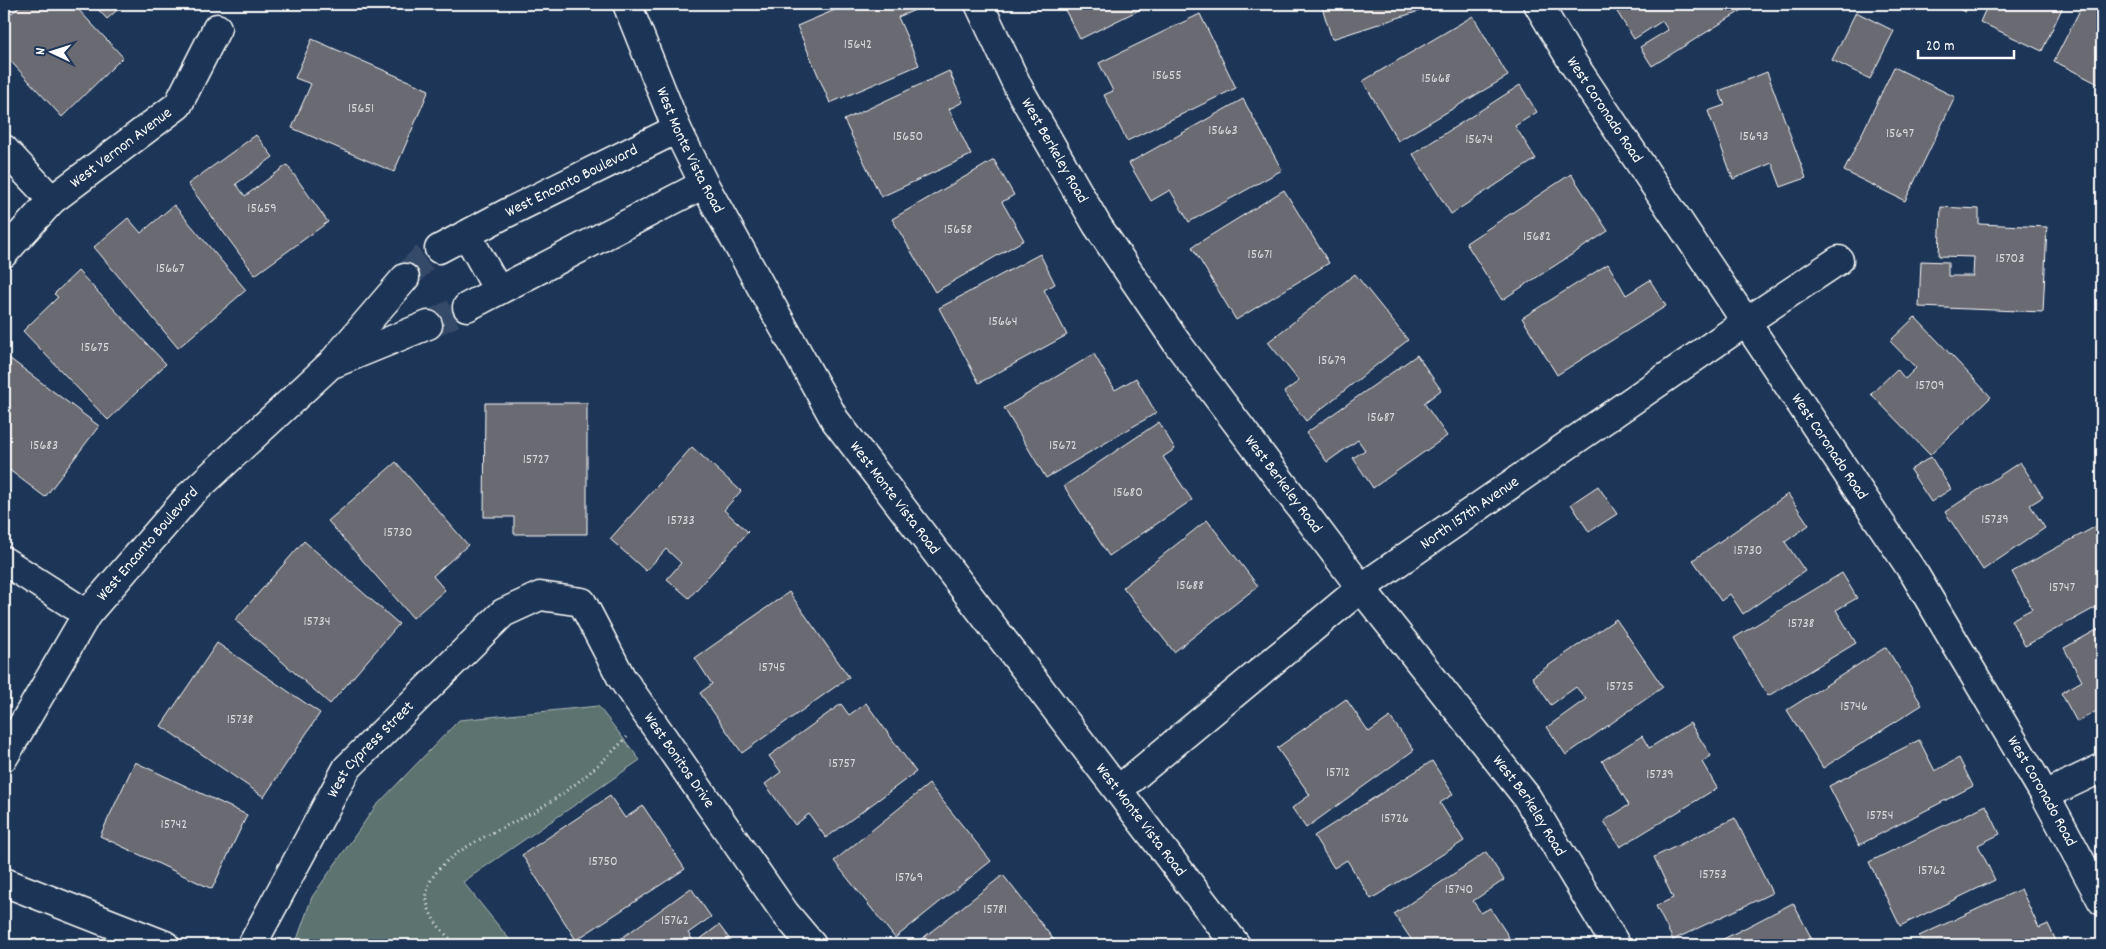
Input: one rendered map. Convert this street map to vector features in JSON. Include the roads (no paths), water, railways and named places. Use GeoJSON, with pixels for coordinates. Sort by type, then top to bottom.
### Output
{"type":"FeatureCollection","features":[{"type":"Feature","properties":{"kind":"street","name":"West Monte Vista Road"},"geometry":{"type":"LineString","coordinates":[[627,4],[677,129],[704,184],[835,420],[1236,945]]}},
{"type":"Feature","properties":{"kind":"street","name":"West Berkeley Road"},"geometry":{"type":"LineString","coordinates":[[979,4],[1019,89],[1097,226],[1177,343],[1361,588],[1526,796],[1616,945]]}},
{"type":"Feature","properties":{"kind":"street","name":"West Coronado Road"},"geometry":{"type":"LineString","coordinates":[[1538,4],[1573,63],[1915,575],[2045,795],[2102,901]]}},
{"type":"Feature","properties":{"kind":"street","name":"West Vernon Avenue"},"geometry":{"type":"LineString","coordinates":[[4,253],[52,200],[178,105],[216,28]]}},
{"type":"Feature","properties":{"kind":"street","name":"West Encanto Boulevard"},"geometry":{"type":"LineString","coordinates":[[439,250],[677,129]]}},
{"type":"Feature","properties":{"kind":"street"},"geometry":{"type":"LineString","coordinates":[[4,149],[52,200]]}},
{"type":"Feature","properties":{"kind":"street"},"geometry":{"type":"LineString","coordinates":[[467,307],[704,184]]}},
{"type":"Feature","properties":{"kind":"street"},"geometry":{"type":"LineString","coordinates":[[466,235],[498,290]]}},
{"type":"Feature","properties":{"kind":"street","name":"North 157th Avenue"},"geometry":{"type":"LineString","coordinates":[[1118,790],[1361,588],[1839,260]]}},
{"type":"Feature","properties":{"kind":"street","name":"West Encanto Boulevard"},"geometry":{"type":"LineString","coordinates":[[4,757],[87,614],[189,496],[331,364],[406,278]]}},
{"type":"Feature","properties":{"kind":"street","name":"West Encanto Boulevard"},"geometry":{"type":"LineString","coordinates":[[331,364],[428,325]]}},
{"type":"Feature","properties":{"kind":"street"},"geometry":{"type":"LineString","coordinates":[[4,561],[87,614]]}},
{"type":"Feature","properties":{"kind":"street","name":"West Bonitos Drive"},"geometry":{"type":"LineString","coordinates":[[540,596],[582,602],[621,678],[785,913],[812,945]]}},
{"type":"Feature","properties":{"kind":"street","name":"West Cypress Street"},"geometry":{"type":"LineString","coordinates":[[252,945],[347,768],[503,614],[540,596]]}},
{"type":"Feature","properties":{"kind":"street"},"geometry":{"type":"LineString","coordinates":[[2045,795],[2102,768]]}},
{"type":"Feature","properties":{"kind":"street"},"geometry":{"type":"LineString","coordinates":[[4,882],[165,945]]}},
{"type":"Feature","properties":{"kind":"tunnel"},"geometry":{"type":"LineString","coordinates":[[405,278],[423,259],[439,249]]}},
{"type":"Feature","properties":{"kind":"tunnel"},"geometry":{"type":"LineString","coordinates":[[428,325],[467,307]]}}]}
